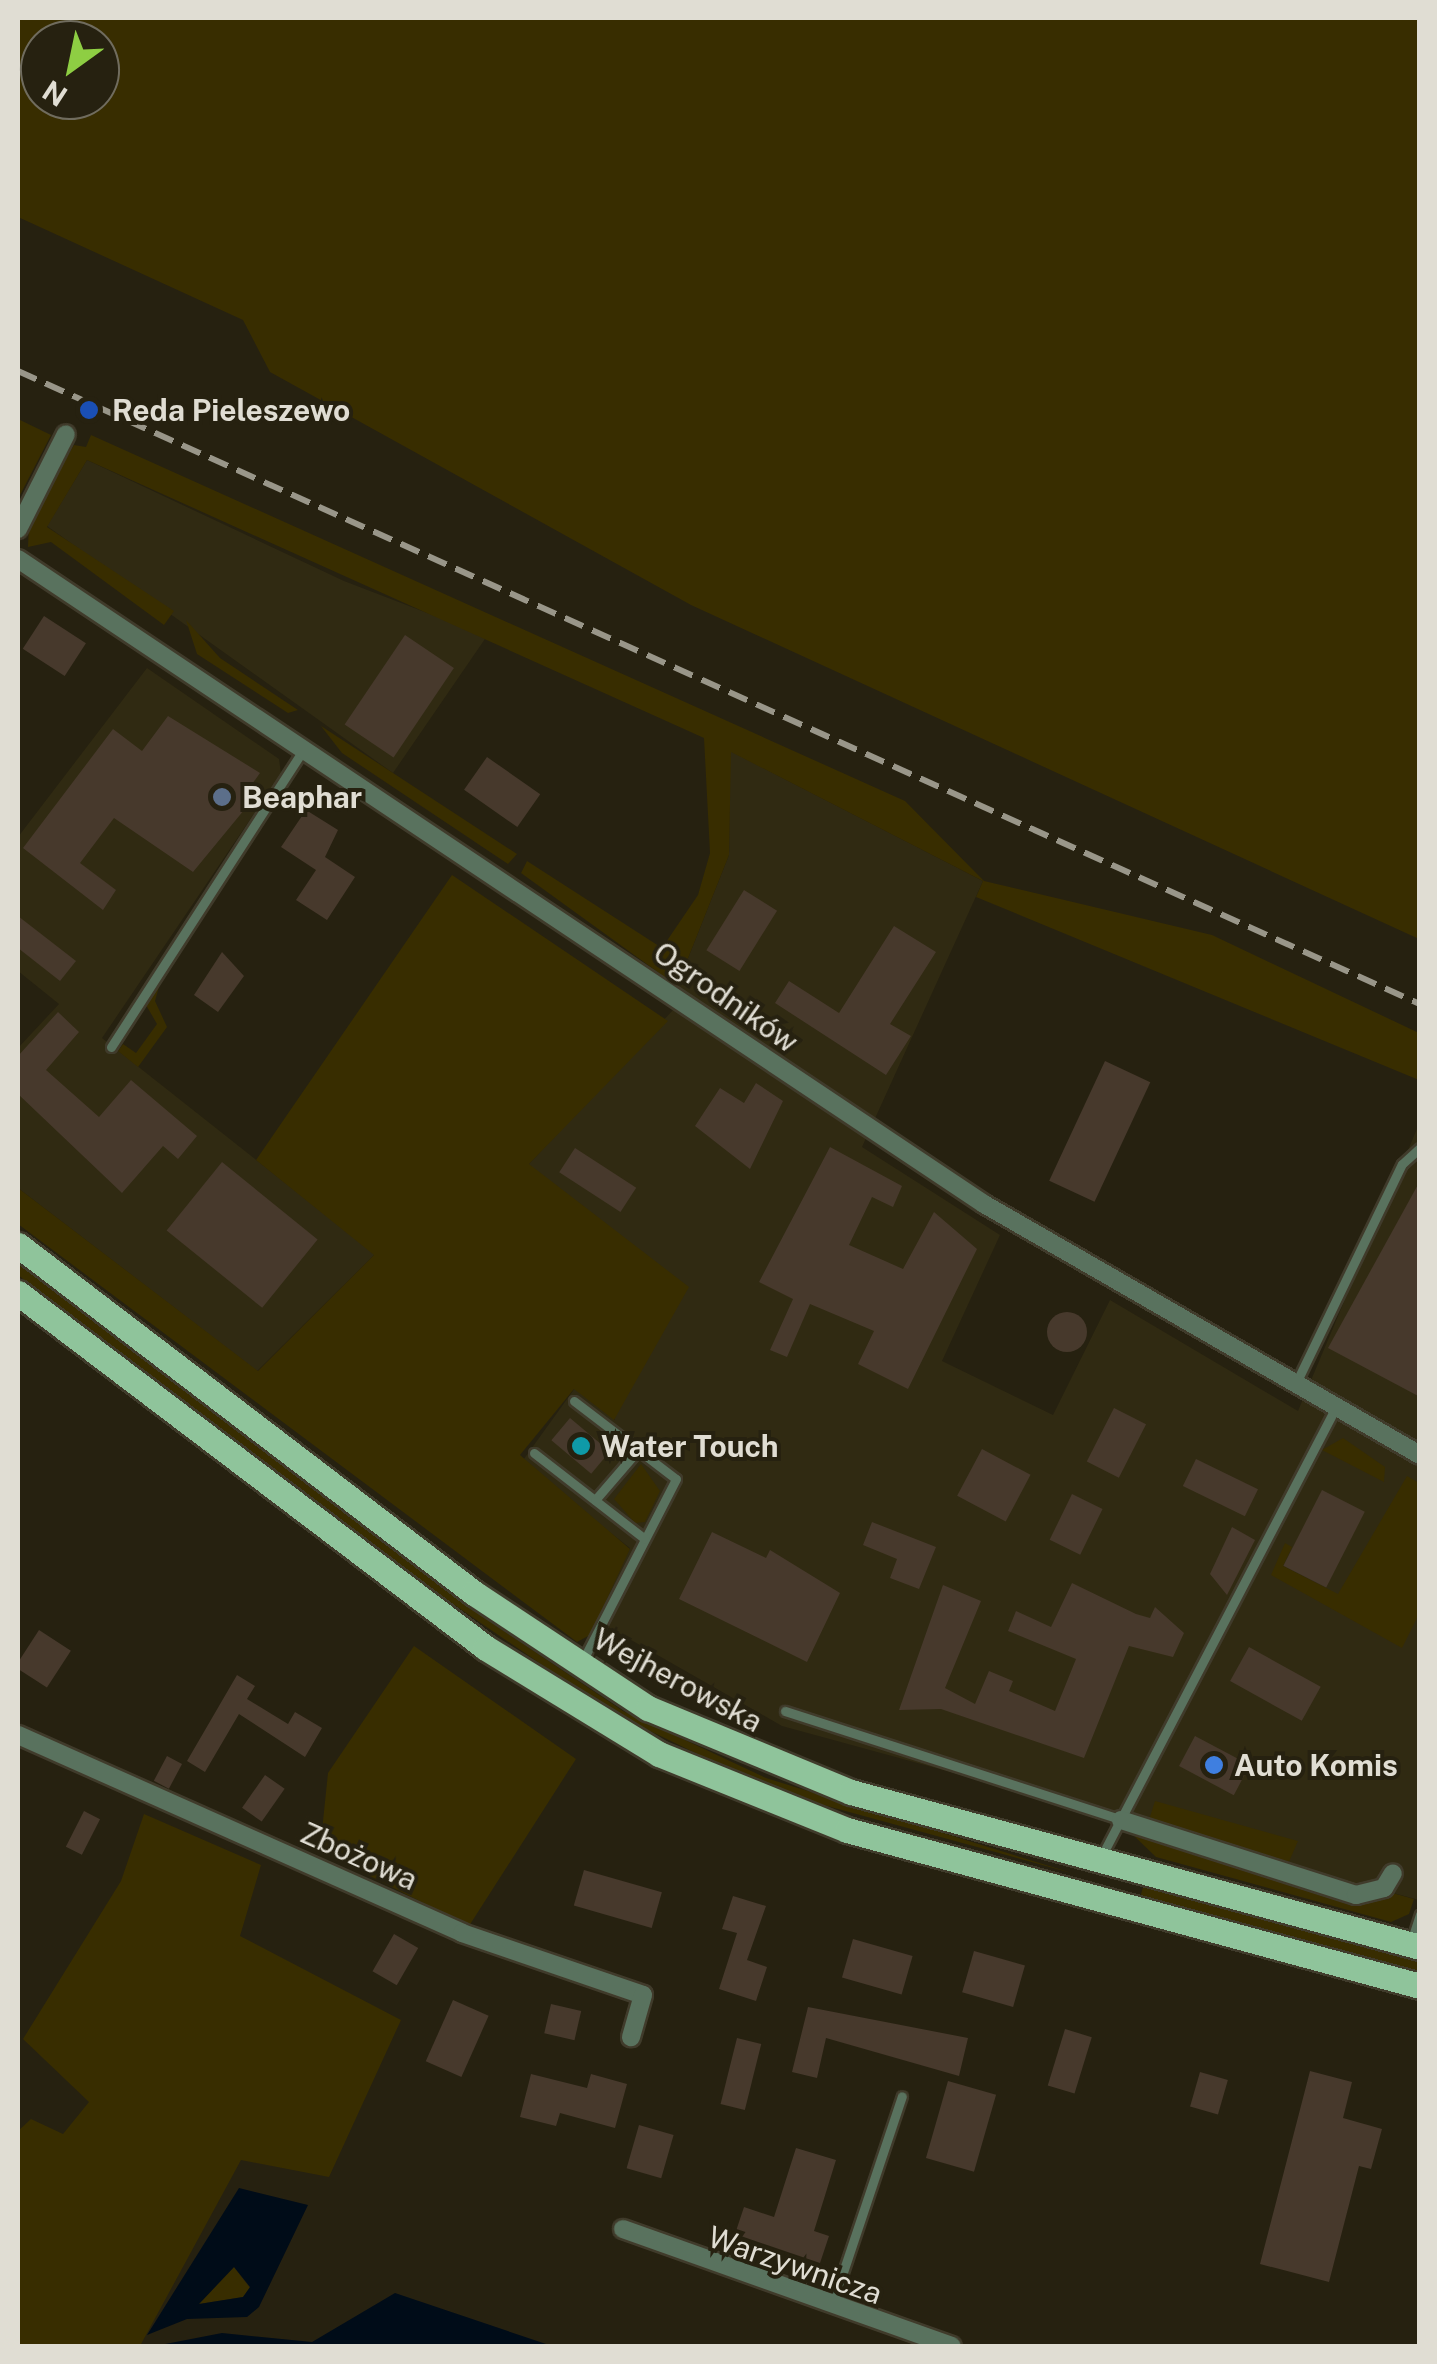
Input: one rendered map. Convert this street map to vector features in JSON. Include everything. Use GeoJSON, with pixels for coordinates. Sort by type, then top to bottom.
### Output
{"type":"FeatureCollection","features":[{"type":"Feature","properties":{"kind":"main road","name":"Wejherowska"},"geometry":{"type":"LineString","coordinates":[[18,1244],[580,1667],[739,1751],[1100,1860],[1415,1946]]}},
{"type":"Feature","properties":{"kind":"main road"},"geometry":{"type":"LineString","coordinates":[[18,1293],[473,1639],[659,1754],[847,1830],[1420,1986]]}},
{"type":"Feature","properties":{"kind":"street"},"geometry":{"type":"LineString","coordinates":[[18,529],[66,434]]}},
{"type":"Feature","properties":{"kind":"street","name":"Ogrodników"},"geometry":{"type":"LineString","coordinates":[[18,560],[305,747],[875,1134],[1294,1386],[1420,1455]]}},
{"type":"Feature","properties":{"kind":"street","name":"Zbożowa"},"geometry":{"type":"LineString","coordinates":[[18,1735],[462,1933],[643,1995],[631,2037]]}},
{"type":"Feature","properties":{"kind":"street"},"geometry":{"type":"LineString","coordinates":[[1121,1820],[1356,1895],[1384,1888],[1393,1873]]}},
{"type":"Feature","properties":{"kind":"street","name":"Warzywnicza"},"geometry":{"type":"LineString","coordinates":[[623,2229],[952,2346]]}},
{"type":"Feature","properties":{"kind":"lane"},"geometry":{"type":"LineString","coordinates":[[110,1046],[305,747]]}},
{"type":"Feature","properties":{"kind":"lane"},"geometry":{"type":"LineString","coordinates":[[1294,1386],[1402,1164],[1420,1148]]}},
{"type":"Feature","properties":{"kind":"lane"},"geometry":{"type":"LineString","coordinates":[[574,1401],[676,1479],[580,1667]]}},
{"type":"Feature","properties":{"kind":"lane"},"geometry":{"type":"LineString","coordinates":[[1100,1860],[1335,1410]]}},
{"type":"Feature","properties":{"kind":"lane"},"geometry":{"type":"LineString","coordinates":[[595,1500],[638,1450]]}},
{"type":"Feature","properties":{"kind":"lane"},"geometry":{"type":"LineString","coordinates":[[534,1453],[645,1539]]}},
{"type":"Feature","properties":{"kind":"lane"},"geometry":{"type":"LineString","coordinates":[[785,1711],[1121,1820]]}},
{"type":"Feature","properties":{"kind":"lane"},"geometry":{"type":"LineString","coordinates":[[1415,1946],[1420,1914]]}},
{"type":"Feature","properties":{"kind":"lane"},"geometry":{"type":"LineString","coordinates":[[832,2305],[902,2096]]}},
{"type":"Feature","properties":{"kind":"shaded area"},"geometry":{"type":"Polygon","coordinates":[[[18,18],[1419,18],[1419,939],[691,605],[270,372],[243,320],[18,217],[18,18]]]}},
{"type":"Feature","properties":{"kind":"shaded area"},"geometry":{"type":"Polygon","coordinates":[[[18,419],[51,435],[18,499],[18,419]]]}},
{"type":"Feature","properties":{"kind":"shaded area"},"geometry":{"type":"Polygon","coordinates":[[[91,435],[905,801],[984,881],[1212,935],[1419,1033],[1419,1080],[976,897],[983,881],[731,752],[729,855],[677,986],[521,873],[527,861],[662,948],[698,895],[710,853],[704,738],[87,460],[47,527],[174,611],[164,625],[51,542],[28,547],[29,523],[74,445],[86,447],[91,435]]]}},
{"type":"Feature","properties":{"kind":"shaded area"},"geometry":{"type":"Polygon","coordinates":[[[87,460],[344,581],[487,636],[393,773],[47,526],[87,460]]]}},
{"type":"Feature","properties":{"kind":"shaded area"},"geometry":{"type":"Polygon","coordinates":[[[186,620],[220,658],[298,710],[288,713],[197,654],[186,620]]]}},
{"type":"Feature","properties":{"kind":"shaded area"},"geometry":{"type":"Polygon","coordinates":[[[147,668],[279,759],[281,774],[102,1038],[375,1254],[257,1371],[18,1188],[18,1048],[59,1004],[18,971],[18,837],[147,668]]]}},
{"type":"Feature","properties":{"kind":"shaded area"},"geometry":{"type":"Polygon","coordinates":[[[321,726],[517,854],[508,864],[342,753],[321,726]]]}},
{"type":"Feature","properties":{"kind":"shaded area"},"geometry":{"type":"Polygon","coordinates":[[[730,751],[983,881],[862,1147],[1000,1235],[942,1361],[1053,1415],[1110,1300],[1298,1411],[1419,1124],[1419,1900],[782,1726],[596,1620],[630,1548],[521,1463],[575,1388],[615,1420],[529,1164],[688,994],[677,986],[729,855],[730,751]]]}},
{"type":"Feature","properties":{"kind":"shaded area"},"geometry":{"type":"Polygon","coordinates":[[[452,875],[668,1021],[529,1164],[689,1287],[614,1420],[574,1389],[520,1455],[630,1549],[590,1635],[577,1642],[18,1224],[18,1188],[258,1371],[374,1255],[256,1160],[452,875]]]}},
{"type":"Feature","properties":{"kind":"shaded area"},"geometry":{"type":"Polygon","coordinates":[[[160,983],[155,1001],[167,1027],[138,1067],[118,1051],[123,1044],[136,1053],[157,1024],[146,1005],[160,983]]]}},
{"type":"Feature","properties":{"kind":"shaded area"},"geometry":{"type":"Polygon","coordinates":[[[18,1262],[483,1617],[623,1711],[766,1778],[1075,1874],[776,1792],[611,1712],[396,1565],[18,1275],[18,1262]]]}},
{"type":"Feature","properties":{"kind":"shaded area"},"geometry":{"type":"Polygon","coordinates":[[[1343,1438],[1385,1467],[1384,1482],[1322,1450],[1343,1438]]]}},
{"type":"Feature","properties":{"kind":"shaded area"},"geometry":{"type":"Polygon","coordinates":[[[641,1464],[660,1491],[645,1522],[635,1523],[614,1499],[641,1464]]]}},
{"type":"Feature","properties":{"kind":"shaded area"},"geometry":{"type":"Polygon","coordinates":[[[1407,1476],[1419,1483],[1419,1614],[1402,1648],[1271,1575],[1285,1543],[1292,1547],[1283,1566],[1338,1594],[1407,1476]]]}},
{"type":"Feature","properties":{"kind":"shaded area"},"geometry":{"type":"Polygon","coordinates":[[[414,1646],[576,1759],[469,1926],[362,1872],[332,1845],[320,1850],[328,1773],[414,1646]]]}},
{"type":"Feature","properties":{"kind":"shaded area"},"geometry":{"type":"Polygon","coordinates":[[[1155,1801],[1298,1841],[1288,1864],[1414,1899],[1409,1914],[1391,1922],[1156,1857],[1131,1833],[1149,1820],[1155,1801]]]}},
{"type":"Feature","properties":{"kind":"shaded area"},"geometry":{"type":"Polygon","coordinates":[[[144,1814],[261,1865],[240,1936],[401,2020],[329,2177],[241,2160],[140,2346],[18,2346],[18,2131],[31,2119],[63,2134],[89,2102],[23,2039],[121,1881],[144,1814]]]}},
{"type":"Feature","properties":{"kind":"shaded area"},"geometry":{"type":"Polygon","coordinates":[[[1143,1887],[1419,1961],[1417,1971],[1140,1897],[1143,1887]]]}},
{"type":"Feature","properties":{"kind":"shaded area"},"geometry":{"type":"Polygon","coordinates":[[[239,2188],[308,2205],[259,2307],[247,2317],[187,2319],[147,2335],[239,2188]],[[234,2267],[199,2304],[243,2297],[250,2287],[234,2267]]]}},
{"type":"Feature","properties":{"kind":"shaded area"},"geometry":{"type":"Polygon","coordinates":[[[234,2267],[250,2288],[243,2297],[199,2304],[234,2267]]]}},
{"type":"Feature","properties":{"kind":"shaded area"},"geometry":{"type":"Polygon","coordinates":[[[395,2293],[552,2346],[155,2346],[222,2333],[312,2342],[395,2293]]]}},
{"type":"Feature","properties":{"kind":"building"},"geometry":{"type":"Polygon","coordinates":[[[44,616],[86,643],[65,676],[23,649],[44,616]]]}},
{"type":"Feature","properties":{"kind":"building"},"geometry":{"type":"Polygon","coordinates":[[[405,635],[454,668],[394,758],[345,725],[405,635]]]}},
{"type":"Feature","properties":{"kind":"building"},"geometry":{"type":"Polygon","coordinates":[[[168,716],[260,773],[250,787],[258,793],[193,872],[114,818],[80,863],[116,890],[103,910],[23,848],[113,729],[142,751],[168,716]]]}},
{"type":"Feature","properties":{"kind":"building"},"geometry":{"type":"Polygon","coordinates":[[[487,757],[540,794],[517,827],[464,790],[487,757]]]}},
{"type":"Feature","properties":{"kind":"building"},"geometry":{"type":"Polygon","coordinates":[[[306,810],[338,830],[325,857],[355,877],[327,920],[296,900],[316,870],[281,847],[306,810]]]}},
{"type":"Feature","properties":{"kind":"building"},"geometry":{"type":"Polygon","coordinates":[[[744,890],[777,911],[739,971],[706,950],[744,890]]]}},
{"type":"Feature","properties":{"kind":"building"},"geometry":{"type":"Polygon","coordinates":[[[18,916],[76,961],[60,981],[18,948],[18,916]]]}},
{"type":"Feature","properties":{"kind":"building"},"geometry":{"type":"Polygon","coordinates":[[[894,926],[936,952],[890,1024],[911,1036],[886,1075],[775,1003],[789,981],[839,1013],[894,926]]]}},
{"type":"Feature","properties":{"kind":"building"},"geometry":{"type":"Polygon","coordinates":[[[222,952],[244,976],[218,1012],[194,995],[222,952]]]}},
{"type":"Feature","properties":{"kind":"building"},"geometry":{"type":"Polygon","coordinates":[[[58,1012],[79,1032],[46,1070],[99,1117],[131,1080],[197,1136],[178,1159],[163,1146],[122,1193],[18,1094],[18,1056],[58,1012]]]}},
{"type":"Feature","properties":{"kind":"building"},"geometry":{"type":"Polygon","coordinates":[[[1105,1061],[1150,1082],[1095,1202],[1049,1181],[1105,1061]]]}},
{"type":"Feature","properties":{"kind":"building"},"geometry":{"type":"Polygon","coordinates":[[[756,1083],[783,1101],[750,1169],[695,1126],[720,1088],[744,1103],[756,1083]]]}},
{"type":"Feature","properties":{"kind":"building"},"geometry":{"type":"Polygon","coordinates":[[[830,1147],[902,1186],[893,1207],[872,1197],[849,1245],[903,1269],[934,1212],[977,1249],[908,1389],[858,1364],[874,1331],[810,1304],[787,1357],[770,1350],[793,1299],[759,1282],[830,1147]]]}},
{"type":"Feature","properties":{"kind":"building"},"geometry":{"type":"Polygon","coordinates":[[[575,1148],[636,1188],[620,1212],[559,1172],[575,1148]]]}},
{"type":"Feature","properties":{"kind":"building"},"geometry":{"type":"Polygon","coordinates":[[[222,1162],[318,1239],[262,1308],[167,1230],[222,1162]]]}},
{"type":"Feature","properties":{"kind":"building"},"geometry":{"type":"Polygon","coordinates":[[[1420,1181],[1420,1397],[1328,1348],[1420,1181]]]}},
{"type":"Feature","properties":{"kind":"building"},"geometry":{"type":"Polygon","coordinates":[[[1067,1312],[1081,1318],[1087,1332],[1081,1346],[1067,1352],[1053,1346],[1047,1332],[1053,1318],[1067,1312]]]}},
{"type":"Feature","properties":{"kind":"building"},"geometry":{"type":"Polygon","coordinates":[[[1114,1408],[1146,1424],[1119,1478],[1087,1461],[1114,1408]]]}},
{"type":"Feature","properties":{"kind":"building","name":"Water Touch"},"geometry":{"type":"Polygon","coordinates":[[[570,1418],[610,1451],[591,1474],[551,1440],[570,1418]]]}},
{"type":"Feature","properties":{"kind":"building"},"geometry":{"type":"Polygon","coordinates":[[[982,1449],[1031,1475],[1006,1522],[957,1496],[982,1449]]]}},
{"type":"Feature","properties":{"kind":"building"},"geometry":{"type":"Polygon","coordinates":[[[1196,1459],[1258,1489],[1245,1516],[1183,1486],[1196,1459]]]}},
{"type":"Feature","properties":{"kind":"building"},"geometry":{"type":"Polygon","coordinates":[[[1322,1490],[1365,1512],[1326,1588],[1283,1566],[1322,1490]]]}},
{"type":"Feature","properties":{"kind":"building"},"geometry":{"type":"Polygon","coordinates":[[[1072,1494],[1103,1509],[1080,1555],[1050,1540],[1072,1494]]]}},
{"type":"Feature","properties":{"kind":"building"},"geometry":{"type":"Polygon","coordinates":[[[872,1522],[936,1547],[919,1589],[890,1578],[897,1559],[863,1545],[872,1522]]]}},
{"type":"Feature","properties":{"kind":"building"},"geometry":{"type":"Polygon","coordinates":[[[1232,1527],[1255,1540],[1227,1595],[1210,1574],[1232,1527]]]}},
{"type":"Feature","properties":{"kind":"building"},"geometry":{"type":"Polygon","coordinates":[[[712,1532],[766,1558],[770,1550],[840,1593],[807,1662],[679,1599],[712,1532]]]}},
{"type":"Feature","properties":{"kind":"building"},"geometry":{"type":"Polygon","coordinates":[[[1072,1583],[1136,1614],[1150,1618],[1155,1607],[1184,1633],[1173,1657],[1129,1646],[1084,1758],[941,1709],[899,1710],[943,1585],[981,1601],[945,1688],[975,1704],[989,1671],[1013,1681],[1009,1691],[1055,1711],[1076,1659],[1008,1631],[1016,1611],[1051,1627],[1072,1583]]]}},
{"type":"Feature","properties":{"kind":"building"},"geometry":{"type":"Polygon","coordinates":[[[39,1630],[71,1651],[47,1688],[18,1669],[18,1662],[39,1630]]]}},
{"type":"Feature","properties":{"kind":"building"},"geometry":{"type":"Polygon","coordinates":[[[1249,1647],[1321,1687],[1302,1721],[1230,1681],[1249,1647]]]}},
{"type":"Feature","properties":{"kind":"building"},"geometry":{"type":"Polygon","coordinates":[[[237,1675],[255,1686],[247,1699],[288,1724],[295,1712],[322,1728],[305,1757],[239,1714],[205,1772],[187,1761],[237,1675]]]}},
{"type":"Feature","properties":{"kind":"building","name":"Auto Komis"},"geometry":{"type":"Polygon","coordinates":[[[1195,1736],[1250,1765],[1234,1795],[1179,1766],[1195,1736]]]}},
{"type":"Feature","properties":{"kind":"building"},"geometry":{"type":"Polygon","coordinates":[[[167,1756],[182,1764],[169,1789],[154,1781],[167,1756]]]}},
{"type":"Feature","properties":{"kind":"building"},"geometry":{"type":"Polygon","coordinates":[[[265,1775],[285,1789],[262,1822],[242,1808],[265,1775]]]}},
{"type":"Feature","properties":{"kind":"building"},"geometry":{"type":"Polygon","coordinates":[[[84,1811],[100,1819],[82,1855],[66,1847],[84,1811]]]}},
{"type":"Feature","properties":{"kind":"building"},"geometry":{"type":"Polygon","coordinates":[[[584,1870],[662,1892],[652,1928],[574,1906],[584,1870]]]}},
{"type":"Feature","properties":{"kind":"building"},"geometry":{"type":"Polygon","coordinates":[[[733,1896],[766,1906],[747,1960],[767,1967],[756,2001],[719,1989],[737,1933],[722,1929],[733,1896]]]}},
{"type":"Feature","properties":{"kind":"building"},"geometry":{"type":"Polygon","coordinates":[[[394,1934],[418,1948],[397,1985],[372,1971],[394,1934]]]}},
{"type":"Feature","properties":{"kind":"building"},"geometry":{"type":"Polygon","coordinates":[[[853,1939],[913,1956],[902,1995],[842,1977],[853,1939]]]}},
{"type":"Feature","properties":{"kind":"building"},"geometry":{"type":"Polygon","coordinates":[[[974,1951],[1025,1966],[1013,2007],[962,1992],[974,1951]]]}},
{"type":"Feature","properties":{"kind":"building"},"geometry":{"type":"Polygon","coordinates":[[[453,2000],[489,2016],[461,2077],[426,2061],[453,2000]]]}},
{"type":"Feature","properties":{"kind":"building"},"geometry":{"type":"Polygon","coordinates":[[[551,2004],[581,2011],[574,2040],[544,2033],[551,2004]]]}},
{"type":"Feature","properties":{"kind":"building"},"geometry":{"type":"Polygon","coordinates":[[[808,2007],[968,2038],[959,2076],[826,2038],[817,2078],[792,2072],[808,2007]]]}},
{"type":"Feature","properties":{"kind":"building"},"geometry":{"type":"Polygon","coordinates":[[[1065,2029],[1092,2037],[1075,2094],[1048,2085],[1065,2029]]]}},
{"type":"Feature","properties":{"kind":"building"},"geometry":{"type":"Polygon","coordinates":[[[737,2038],[761,2044],[745,2110],[721,2104],[737,2038]]]}},
{"type":"Feature","properties":{"kind":"building"},"geometry":{"type":"Polygon","coordinates":[[[1310,2071],[1352,2082],[1343,2118],[1382,2129],[1371,2169],[1359,2166],[1329,2282],[1260,2264],[1310,2071]]]}},
{"type":"Feature","properties":{"kind":"building"},"geometry":{"type":"Polygon","coordinates":[[[1200,2072],[1228,2080],[1218,2115],[1190,2107],[1200,2072]]]}},
{"type":"Feature","properties":{"kind":"building"},"geometry":{"type":"Polygon","coordinates":[[[531,2074],[587,2088],[591,2074],[627,2084],[615,2128],[560,2113],[556,2126],[520,2117],[531,2074]]]}},
{"type":"Feature","properties":{"kind":"building"},"geometry":{"type":"Polygon","coordinates":[[[948,2081],[996,2095],[974,2172],[926,2158],[948,2081]]]}},
{"type":"Feature","properties":{"kind":"building"},"geometry":{"type":"Polygon","coordinates":[[[639,2125],[674,2135],[661,2178],[627,2168],[639,2125]]]}},
{"type":"Feature","properties":{"kind":"building"},"geometry":{"type":"Polygon","coordinates":[[[796,2148],[836,2160],[814,2231],[829,2236],[820,2263],[735,2234],[744,2207],[774,2217],[796,2148]]]}},
{"type":"Feature","properties":{"kind":"railway"},"geometry":{"type":"LineString","coordinates":[[18,371],[1420,1004]]}},
{"type":"Feature","properties":{"kind":"place","name":"Reda Pieleszewo"},"geometry":{"type":"Point","coordinates":[89,410]}},
{"type":"Feature","properties":{"kind":"place","name":"Beaphar"},"geometry":{"type":"Point","coordinates":[222,797]}},
{"type":"Feature","properties":{"kind":"place","name":"Water Touch"},"geometry":{"type":"Point","coordinates":[581,1446]}},
{"type":"Feature","properties":{"kind":"place","name":"Auto Komis"},"geometry":{"type":"Point","coordinates":[1214,1765]}}]}
